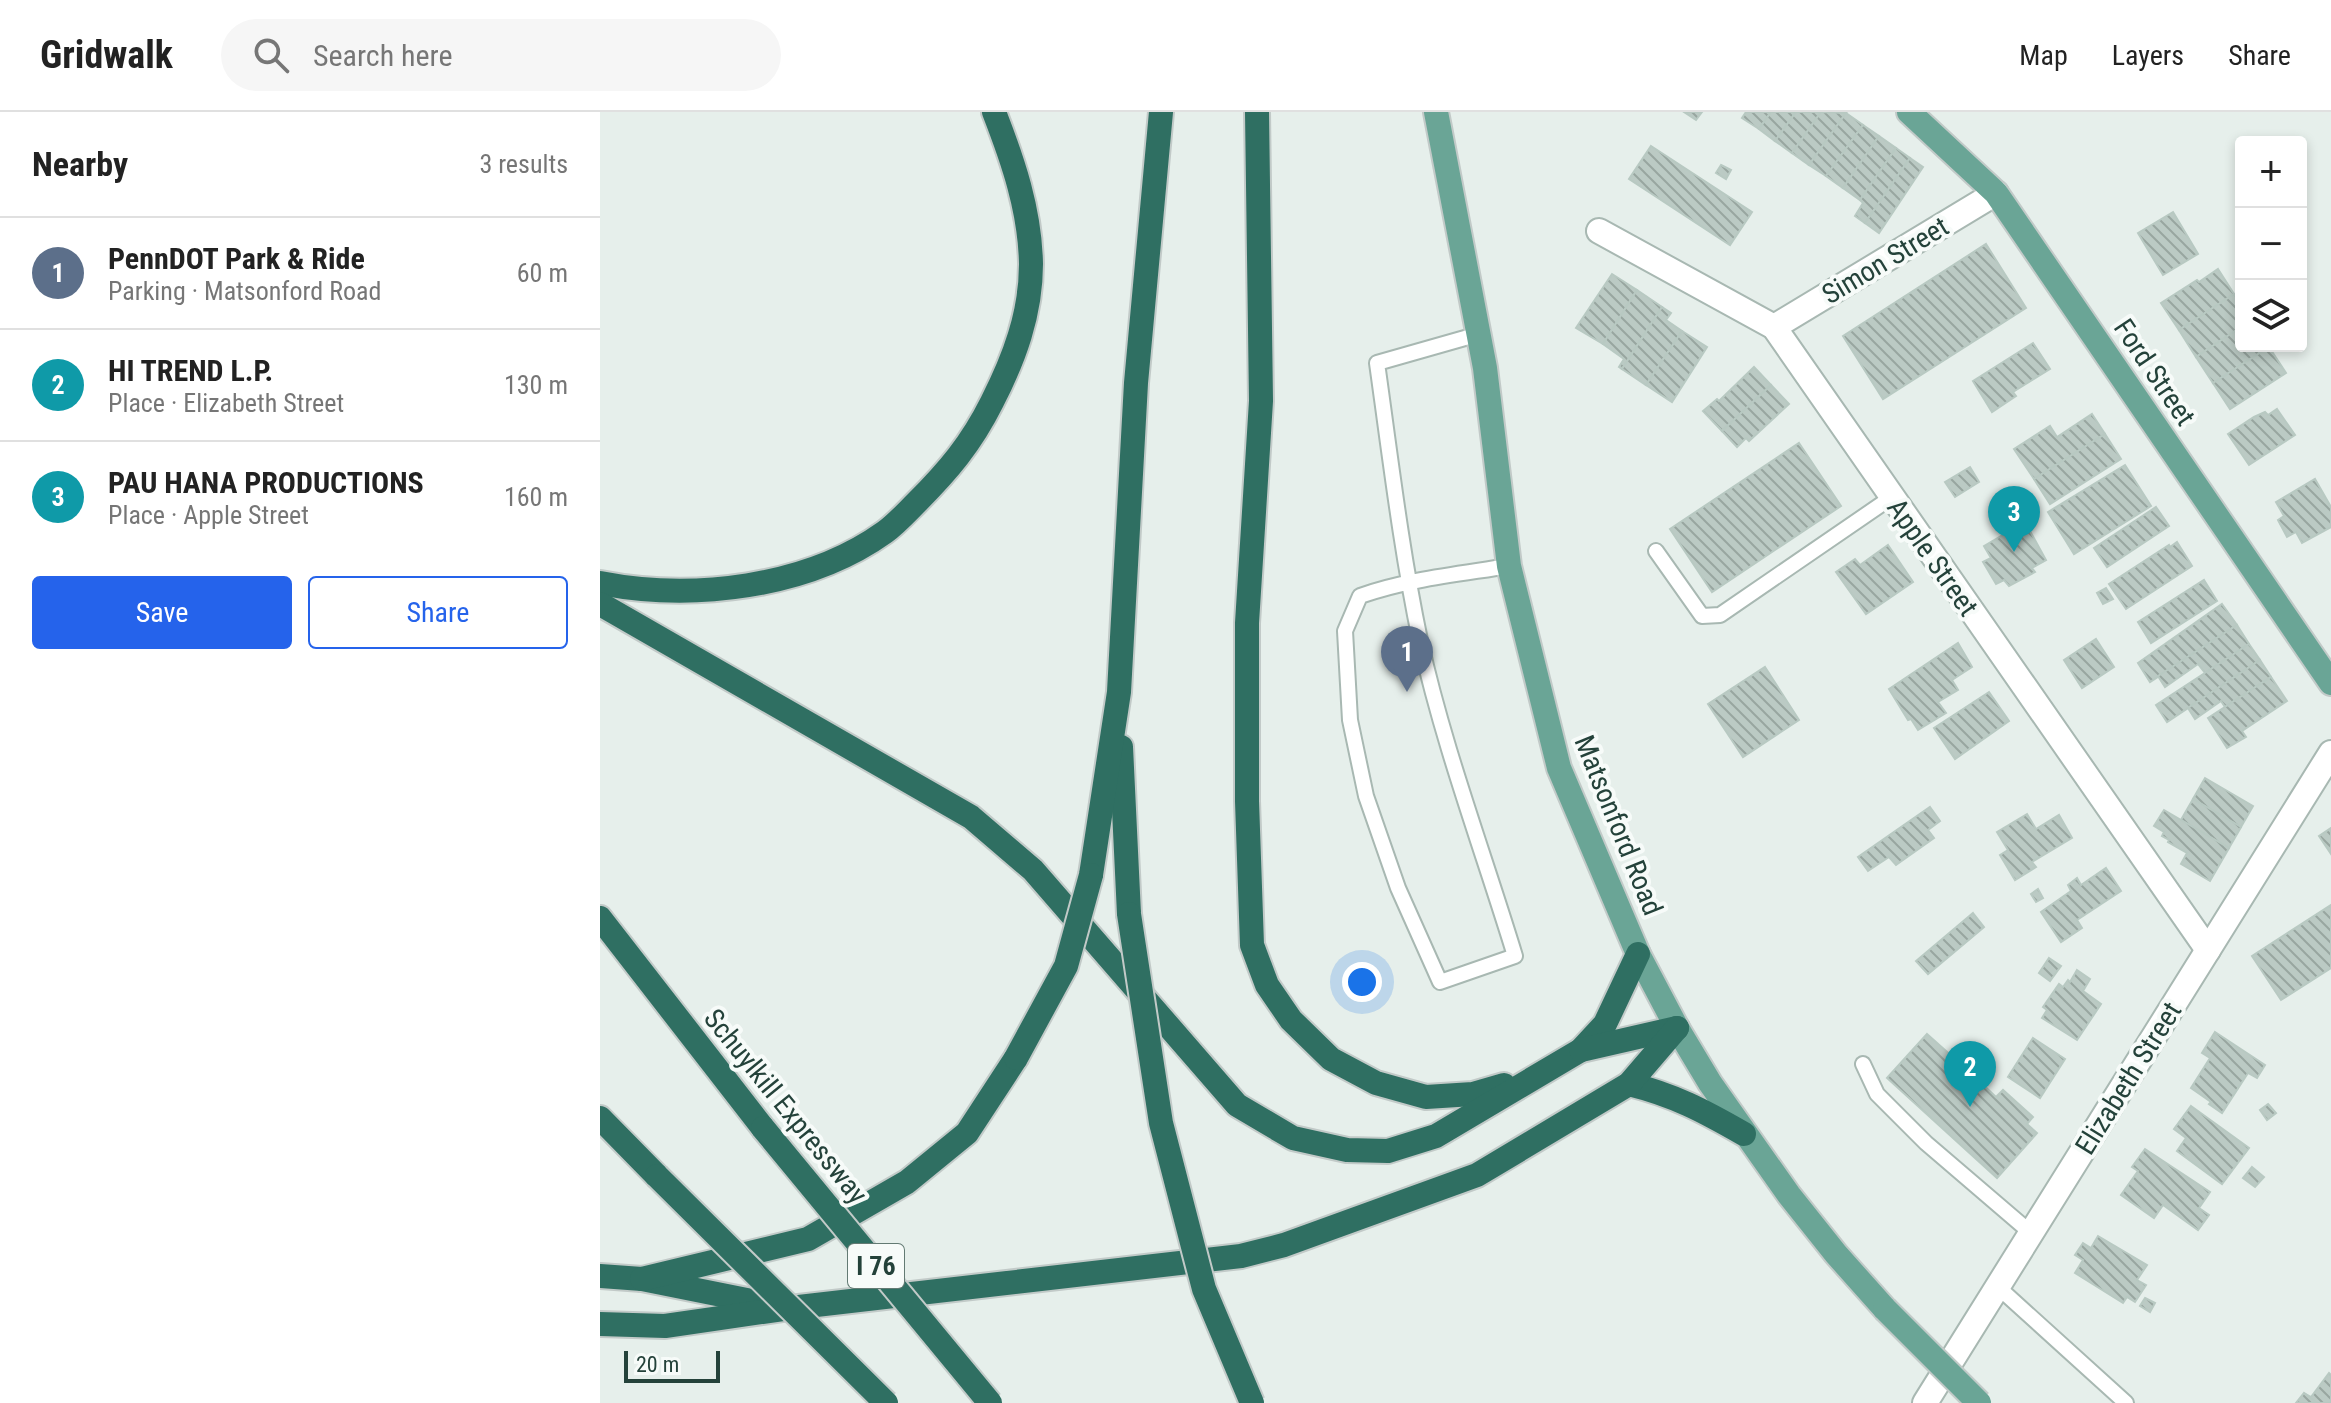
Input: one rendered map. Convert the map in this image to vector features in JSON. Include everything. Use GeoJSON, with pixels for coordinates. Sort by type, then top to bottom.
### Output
{"type":"FeatureCollection","features":[{"type":"Feature","properties":{"kind":"highway"},"geometry":{"type":"LineString","coordinates":[[600,583],[667,591],[748,586],[787,578],[836,559],[886,532],[959,458],[999,389],[1026,317],[1031,265],[1026,211],[1014,166],[994,112]]}},
{"type":"Feature","properties":{"kind":"highway"},"geometry":{"type":"LineString","coordinates":[[642,1279],[808,1239],[907,1182],[967,1133],[1016,1058],[1066,966],[1091,875],[1119,692],[1136,383],[1161,112]]}},
{"type":"Feature","properties":{"kind":"highway"},"geometry":{"type":"LineString","coordinates":[[1257,112],[1261,401],[1247,623],[1247,801],[1252,945],[1267,985],[1291,1020],[1331,1059],[1376,1083],[1426,1097],[1473,1094],[1540,1074]]}},
{"type":"Feature","properties":{"kind":"highway"},"geometry":{"type":"LineString","coordinates":[[600,604],[971,817],[1033,870],[1237,1105],[1293,1138],[1347,1150],[1388,1151],[1436,1136],[1581,1050],[1605,1024],[1638,954]]}},
{"type":"Feature","properties":{"kind":"highway"},"geometry":{"type":"LineString","coordinates":[[1119,692],[1129,914],[1161,1123],[1204,1289],[1252,1403]]}},
{"type":"Feature","properties":{"kind":"highway","name":"Schuylkill Expressway"},"geometry":{"type":"LineString","coordinates":[[600,918],[763,1128],[990,1403]]}},
{"type":"Feature","properties":{"kind":"highway"},"geometry":{"type":"LineString","coordinates":[[1581,1050],[1677,1028]]}},
{"type":"Feature","properties":{"kind":"highway"},"geometry":{"type":"LineString","coordinates":[[600,1324],[665,1326],[790,1308],[1241,1256],[1284,1245],[1477,1175],[1629,1084],[1677,1028]]}},
{"type":"Feature","properties":{"kind":"highway"},"geometry":{"type":"LineString","coordinates":[[1629,1084],[1663,1092],[1701,1109],[1744,1134]]}},
{"type":"Feature","properties":{"kind":"highway"},"geometry":{"type":"LineString","coordinates":[[600,1118],[886,1403]]}},
{"type":"Feature","properties":{"kind":"highway"},"geometry":{"type":"LineString","coordinates":[[600,1276],[642,1279],[790,1308]]}},
{"type":"Feature","properties":{"kind":"main road","name":"Matsonford Road"},"geometry":{"type":"LineString","coordinates":[[1436,112],[1479,334],[1509,566],[1559,768],[1638,954],[1710,1083],[1808,1219],[1885,1309],[1979,1403]]}},
{"type":"Feature","properties":{"kind":"main road","name":"Ford Street"},"geometry":{"type":"LineString","coordinates":[[1909,112],[1996,193],[2331,683]]}},
{"type":"Feature","properties":{"kind":"street","name":"Simon Street"},"geometry":{"type":"LineString","coordinates":[[1774,327],[1996,193]]}},
{"type":"Feature","properties":{"kind":"street","name":"Apple Street"},"geometry":{"type":"LineString","coordinates":[[1599,231],[1774,327],[2208,950]]}},
{"type":"Feature","properties":{"kind":"street","name":"Elizabeth Street"},"geometry":{"type":"LineString","coordinates":[[1925,1403],[2331,753]]}},
{"type":"Feature","properties":{"kind":"lane"},"geometry":{"type":"LineString","coordinates":[[1479,334],[1377,363],[1410,583],[1421,642],[1458,782],[1515,956],[1440,982],[1398,888],[1366,796],[1350,720],[1345,631],[1360,596],[1410,583],[1509,566]]}},
{"type":"Feature","properties":{"kind":"lane"},"geometry":{"type":"LineString","coordinates":[[1656,551],[1702,616],[1720,615],[1892,497]]}},
{"type":"Feature","properties":{"kind":"lane"},"geometry":{"type":"LineString","coordinates":[[1863,1064],[1877,1094],[1926,1143],[2031,1233]]}},
{"type":"Feature","properties":{"kind":"lane"},"geometry":{"type":"LineString","coordinates":[[1998,1287],[2126,1403]]}},
{"type":"Feature","properties":{"kind":"building"},"geometry":{"type":"Polygon","coordinates":[[[1684,112],[1702,112],[1696,120],[1684,112]]]}},
{"type":"Feature","properties":{"kind":"building"},"geometry":{"type":"Polygon","coordinates":[[[1746,112],[1771,112],[1759,129],[1742,118],[1746,112]]]}},
{"type":"Feature","properties":{"kind":"building"},"geometry":{"type":"Polygon","coordinates":[[[1771,112],[1796,112],[1775,141],[1759,129],[1771,112]]]}},
{"type":"Feature","properties":{"kind":"building"},"geometry":{"type":"Polygon","coordinates":[[[1796,112],[1821,112],[1792,153],[1775,141],[1796,112]]]}},
{"type":"Feature","properties":{"kind":"building"},"geometry":{"type":"Polygon","coordinates":[[[1821,112],[1846,113],[1809,165],[1792,153],[1821,112]]]}},
{"type":"Feature","properties":{"kind":"building"},"geometry":{"type":"Polygon","coordinates":[[[1846,113],[1863,125],[1826,176],[1809,165],[1846,113]]]}},
{"type":"Feature","properties":{"kind":"building"},"geometry":{"type":"Polygon","coordinates":[[[1863,125],[1879,136],[1843,188],[1826,176],[1863,125]]]}},
{"type":"Feature","properties":{"kind":"building"},"geometry":{"type":"Polygon","coordinates":[[[1879,136],[1896,148],[1860,200],[1843,188],[1879,136]]]}},
{"type":"Feature","properties":{"kind":"building"},"geometry":{"type":"Polygon","coordinates":[[[1651,146],[1752,212],[1730,245],[1629,179],[1651,146]]]}},
{"type":"Feature","properties":{"kind":"building"},"geometry":{"type":"Polygon","coordinates":[[[1896,148],[1910,158],[1865,223],[1855,216],[1863,203],[1860,200],[1896,148]]]}},
{"type":"Feature","properties":{"kind":"building"},"geometry":{"type":"Polygon","coordinates":[[[1910,158],[1923,167],[1879,233],[1865,223],[1910,158]]]}},
{"type":"Feature","properties":{"kind":"building"},"geometry":{"type":"Polygon","coordinates":[[[1721,165],[1731,170],[1726,179],[1716,173],[1721,165]]]}},
{"type":"Feature","properties":{"kind":"building"},"geometry":{"type":"Polygon","coordinates":[[[2173,212],[2198,254],[2163,275],[2138,233],[2173,212]]]}},
{"type":"Feature","properties":{"kind":"building"},"geometry":{"type":"Polygon","coordinates":[[[1986,244],[2026,308],[1883,399],[1843,336],[1986,244]]]}},
{"type":"Feature","properties":{"kind":"building"},"geometry":{"type":"Polygon","coordinates":[[[2218,269],[2234,294],[2179,330],[2161,303],[2218,269]]]}},
{"type":"Feature","properties":{"kind":"building"},"geometry":{"type":"Polygon","coordinates":[[[1612,274],[1637,290],[1603,344],[1576,328],[1612,274]]]}},
{"type":"Feature","properties":{"kind":"building"},"geometry":{"type":"Polygon","coordinates":[[[1637,290],[1662,307],[1622,369],[1619,367],[1624,359],[1603,344],[1637,290]]]}},
{"type":"Feature","properties":{"kind":"building"},"geometry":{"type":"Polygon","coordinates":[[[2235,295],[2235,331],[2196,357],[2179,330],[2235,295]]]}},
{"type":"Feature","properties":{"kind":"building"},"geometry":{"type":"Polygon","coordinates":[[[1662,307],[1671,313],[1666,320],[1682,331],[1646,385],[1622,369],[1662,307]]]}},
{"type":"Feature","properties":{"kind":"building"},"geometry":{"type":"Polygon","coordinates":[[[1682,331],[1707,347],[1672,402],[1646,385],[1682,331]]]}},
{"type":"Feature","properties":{"kind":"building"},"geometry":{"type":"Polygon","coordinates":[[[2235,331],[2235,352],[2261,352],[2213,383],[2196,357],[2235,331]]]}},
{"type":"Feature","properties":{"kind":"building"},"geometry":{"type":"Polygon","coordinates":[[[2033,343],[2050,369],[2013,392],[2016,396],[1992,412],[1973,381],[2033,343]]]}},
{"type":"Feature","properties":{"kind":"building"},"geometry":{"type":"Polygon","coordinates":[[[2261,352],[2272,352],[2286,373],[2230,409],[2213,383],[2261,352]]]}},
{"type":"Feature","properties":{"kind":"building"},"geometry":{"type":"Polygon","coordinates":[[[1754,367],[1771,385],[1722,431],[1703,411],[1717,399],[1719,401],[1754,367]]]}},
{"type":"Feature","properties":{"kind":"building"},"geometry":{"type":"Polygon","coordinates":[[[1771,385],[1789,404],[1749,441],[1746,438],[1737,447],[1722,431],[1771,385]]]}},
{"type":"Feature","properties":{"kind":"building"},"geometry":{"type":"Polygon","coordinates":[[[2277,409],[2295,435],[2249,465],[2228,434],[2254,417],[2265,412],[2268,415],[2277,409]]]}},
{"type":"Feature","properties":{"kind":"building"},"geometry":{"type":"Polygon","coordinates":[[[2092,414],[2105,434],[2034,479],[2014,449],[2050,426],[2057,437],[2092,414]]]}},
{"type":"Feature","properties":{"kind":"building"},"geometry":{"type":"Polygon","coordinates":[[[2105,434],[2121,459],[2050,504],[2034,479],[2105,434]]]}},
{"type":"Feature","properties":{"kind":"building"},"geometry":{"type":"Polygon","coordinates":[[[1799,443],[1841,506],[1712,592],[1670,529],[1799,443]]]}},
{"type":"Feature","properties":{"kind":"building"},"geometry":{"type":"Polygon","coordinates":[[[2125,465],[2151,506],[2074,554],[2048,512],[2125,465]]]}},
{"type":"Feature","properties":{"kind":"building"},"geometry":{"type":"Polygon","coordinates":[[[1970,467],[1979,482],[1955,497],[1945,482],[1970,467]]]}},
{"type":"Feature","properties":{"kind":"building"},"geometry":{"type":"Polygon","coordinates":[[[2315,479],[2331,507],[2331,527],[2302,543],[2296,532],[2287,537],[2278,520],[2284,516],[2276,502],[2315,479]]]}},
{"type":"Feature","properties":{"kind":"building"},"geometry":{"type":"Polygon","coordinates":[[[2156,507],[2169,526],[2107,567],[2094,548],[2156,507]]]}},
{"type":"Feature","properties":{"kind":"building"},"geometry":{"type":"Polygon","coordinates":[[[2025,522],[2046,560],[2032,568],[2035,572],[2009,586],[2004,580],[1996,584],[1983,562],[1991,558],[1984,546],[2025,522]]]}},
{"type":"Feature","properties":{"kind":"building"},"geometry":{"type":"Polygon","coordinates":[[[2177,542],[2192,566],[2126,609],[2109,584],[2177,542]]]}},
{"type":"Feature","properties":{"kind":"building"},"geometry":{"type":"Polygon","coordinates":[[[1888,545],[1913,582],[1866,614],[1836,572],[1855,559],[1860,565],[1888,545]]]}},
{"type":"Feature","properties":{"kind":"building"},"geometry":{"type":"Polygon","coordinates":[[[2204,580],[2217,601],[2151,643],[2138,622],[2204,580]]]}},
{"type":"Feature","properties":{"kind":"building"},"geometry":{"type":"Polygon","coordinates":[[[2106,588],[2113,599],[2103,604],[2097,593],[2106,588]]]}},
{"type":"Feature","properties":{"kind":"building"},"geometry":{"type":"Polygon","coordinates":[[[2222,604],[2237,625],[2150,682],[2138,663],[2222,604]]]}},
{"type":"Feature","properties":{"kind":"building"},"geometry":{"type":"Polygon","coordinates":[[[2237,625],[2249,644],[2205,673],[2198,664],[2165,687],[2158,676],[2237,625]]]}},
{"type":"Feature","properties":{"kind":"building"},"geometry":{"type":"Polygon","coordinates":[[[2096,639],[2114,667],[2082,688],[2064,660],[2096,639]]]}},
{"type":"Feature","properties":{"kind":"building"},"geometry":{"type":"Polygon","coordinates":[[[1958,643],[1972,667],[1952,680],[1958,690],[1938,702],[1946,713],[1918,730],[1889,689],[1958,643]]]}},
{"type":"Feature","properties":{"kind":"building"},"geometry":{"type":"Polygon","coordinates":[[[2249,644],[2260,660],[2167,722],[2156,705],[2249,644]]]}},
{"type":"Feature","properties":{"kind":"building"},"geometry":{"type":"Polygon","coordinates":[[[2260,660],[2271,677],[2225,707],[2221,701],[2195,719],[2188,708],[2260,660]]]}},
{"type":"Feature","properties":{"kind":"building"},"geometry":{"type":"Polygon","coordinates":[[[1765,667],[1799,720],[1743,757],[1708,704],[1765,667]]]}},
{"type":"Feature","properties":{"kind":"building"},"geometry":{"type":"Polygon","coordinates":[[[2271,677],[2287,701],[2242,731],[2246,737],[2227,748],[2208,718],[2271,677]]]}},
{"type":"Feature","properties":{"kind":"building"},"geometry":{"type":"Polygon","coordinates":[[[1989,692],[2009,721],[1955,759],[1934,728],[1989,692]]]}},
{"type":"Feature","properties":{"kind":"building"},"geometry":{"type":"Polygon","coordinates":[[[2205,778],[2253,806],[2241,827],[2193,799],[2205,778]]]}},
{"type":"Feature","properties":{"kind":"building"},"geometry":{"type":"Polygon","coordinates":[[[2193,799],[2241,827],[2229,848],[2181,820],[2193,799]]]}},
{"type":"Feature","properties":{"kind":"building"},"geometry":{"type":"Polygon","coordinates":[[[1930,807],[1940,821],[1928,830],[1934,838],[1896,865],[1889,857],[1868,871],[1858,857],[1930,807]]]}},
{"type":"Feature","properties":{"kind":"building"},"geometry":{"type":"Polygon","coordinates":[[[2164,810],[2229,848],[2210,881],[2181,864],[2187,853],[2168,842],[2162,836],[2164,832],[2154,826],[2164,810]]]}},
{"type":"Feature","properties":{"kind":"building"},"geometry":{"type":"Polygon","coordinates":[[[2027,814],[2036,829],[2059,815],[2072,838],[2032,862],[2036,867],[2015,880],[2000,855],[2008,850],[1997,832],[2027,814]]]}},
{"type":"Feature","properties":{"kind":"building"},"geometry":{"type":"Polygon","coordinates":[[[2331,828],[2331,854],[2319,836],[2331,828]]]}},
{"type":"Feature","properties":{"kind":"building"},"geometry":{"type":"Polygon","coordinates":[[[2106,868],[2121,891],[2077,920],[2082,928],[2061,942],[2041,912],[2071,891],[2068,885],[2077,878],[2081,885],[2106,868]]]}},
{"type":"Feature","properties":{"kind":"building"},"geometry":{"type":"Polygon","coordinates":[[[2038,889],[2043,898],[2036,902],[2031,894],[2038,889]]]}},
{"type":"Feature","properties":{"kind":"building"},"geometry":{"type":"Polygon","coordinates":[[[2331,905],[2331,968],[2281,1000],[2252,956],[2331,905]]]}},
{"type":"Feature","properties":{"kind":"building"},"geometry":{"type":"Polygon","coordinates":[[[1973,913],[1984,927],[1928,974],[1916,961],[1973,913]]]}},
{"type":"Feature","properties":{"kind":"building"},"geometry":{"type":"Polygon","coordinates":[[[2049,958],[2061,966],[2050,981],[2039,973],[2049,958]]]}},
{"type":"Feature","properties":{"kind":"building"},"geometry":{"type":"Polygon","coordinates":[[[2077,970],[2090,979],[2083,991],[2101,1004],[2077,1040],[2042,1018],[2047,1010],[2043,1007],[2059,984],[2063,987],[2068,980],[2070,982],[2077,970]]]}},
{"type":"Feature","properties":{"kind":"building"},"geometry":{"type":"Polygon","coordinates":[[[2215,1032],[2265,1065],[2257,1078],[2248,1073],[2222,1113],[2191,1088],[2210,1058],[2202,1053],[2215,1032]]]}},
{"type":"Feature","properties":{"kind":"building"},"geometry":{"type":"Polygon","coordinates":[[[1927,1034],[1964,1067],[1969,1060],[1984,1073],[1978,1080],[1996,1097],[2003,1090],[2033,1117],[2027,1124],[2037,1133],[1997,1178],[1887,1078],[1927,1034]]]}},
{"type":"Feature","properties":{"kind":"building"},"geometry":{"type":"Polygon","coordinates":[[[2033,1038],[2065,1059],[2040,1098],[2008,1077],[2033,1038]]]}},
{"type":"Feature","properties":{"kind":"building"},"geometry":{"type":"Polygon","coordinates":[[[2268,1104],[2276,1113],[2267,1120],[2260,1110],[2268,1104]]]}},
{"type":"Feature","properties":{"kind":"building"},"geometry":{"type":"Polygon","coordinates":[[[2191,1106],[2249,1148],[2222,1184],[2177,1151],[2186,1138],[2174,1129],[2191,1106]]]}},
{"type":"Feature","properties":{"kind":"building"},"geometry":{"type":"Polygon","coordinates":[[[2145,1149],[2210,1192],[2199,1208],[2209,1215],[2198,1230],[2163,1205],[2154,1218],[2121,1195],[2138,1171],[2132,1167],[2145,1149]]]}},
{"type":"Feature","properties":{"kind":"building"},"geometry":{"type":"Polygon","coordinates":[[[2252,1167],[2264,1177],[2255,1187],[2243,1178],[2252,1167]]]}},
{"type":"Feature","properties":{"kind":"building"},"geometry":{"type":"Polygon","coordinates":[[[2098,1236],[2147,1265],[2137,1280],[2146,1285],[2135,1302],[2127,1297],[2123,1303],[2075,1273],[2083,1260],[2075,1255],[2083,1243],[2091,1248],[2098,1236]]]}},
{"type":"Feature","properties":{"kind":"building"},"geometry":{"type":"Polygon","coordinates":[[[2145,1298],[2155,1303],[2150,1312],[2140,1306],[2145,1298]]]}},
{"type":"Feature","properties":{"kind":"building"},"geometry":{"type":"Polygon","coordinates":[[[2329,1373],[2331,1403],[2317,1403],[2304,1393],[2311,1397],[2329,1373]]]}},
{"type":"Feature","properties":{"kind":"building"},"geometry":{"type":"Polygon","coordinates":[[[2304,1393],[2317,1403],[2296,1403],[2304,1393]]]}},
{"type":"Feature","properties":{"kind":"place","name":"PAU HANA PRODUCTIONS"},"geometry":{"type":"Point","coordinates":[2014,552]}},
{"type":"Feature","properties":{"kind":"place","name":"PennDOT Park & Ride"},"geometry":{"type":"Point","coordinates":[1407,692]}},
{"type":"Feature","properties":{"kind":"place","name":"HI TREND L.P."},"geometry":{"type":"Point","coordinates":[1970,1107]}}]}
